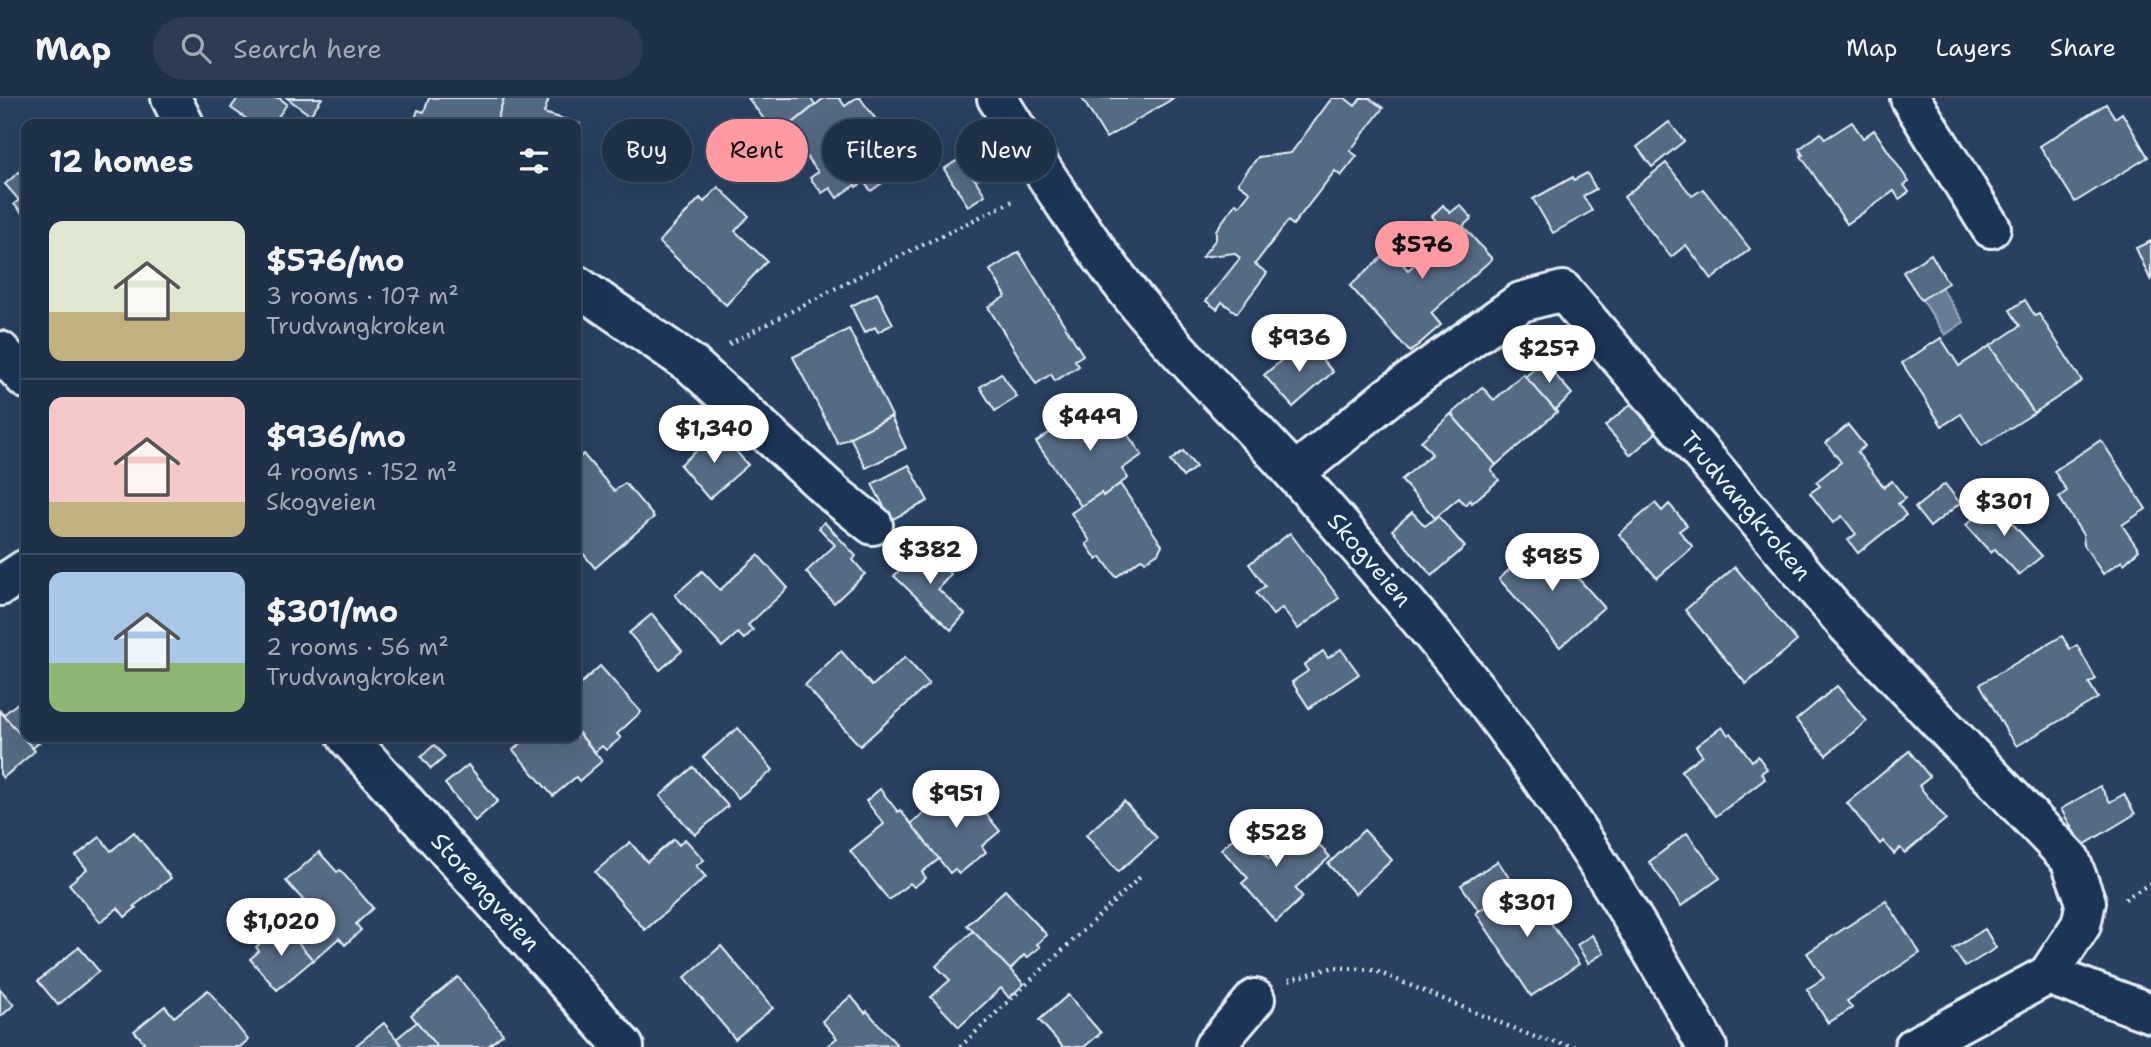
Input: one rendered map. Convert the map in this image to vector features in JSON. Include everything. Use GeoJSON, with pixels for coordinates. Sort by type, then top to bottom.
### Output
{"type":"FeatureCollection","features":[{"type":"Feature","properties":{"kind":"street"},"geometry":{"type":"LineString","coordinates":[[171,98],[182,119]]}},
{"type":"Feature","properties":{"kind":"street","name":"Skogveien"},"geometry":{"type":"LineString","coordinates":[[997,98],[1050,183],[1143,310],[1294,473],[1434,636],[1507,728],[1575,826],[1663,967],[1707,1047]]}},
{"type":"Feature","properties":{"kind":"street"},"geometry":{"type":"LineString","coordinates":[[1910,98],[1991,228]]}},
{"type":"Feature","properties":{"kind":"street"},"geometry":{"type":"LineString","coordinates":[[581,288],[691,364],[835,495],[873,525]]}},
{"type":"Feature","properties":{"kind":"street","name":"Trudvangkroken"},"geometry":{"type":"LineString","coordinates":[[1294,473],[1388,397],[1521,302],[1563,291],[1847,625],[2070,859],[2086,902],[2081,925],[2048,975]]}},
{"type":"Feature","properties":{"kind":"street"},"geometry":{"type":"LineString","coordinates":[[0,351],[21,374]]}},
{"type":"Feature","properties":{"kind":"street"},"geometry":{"type":"LineString","coordinates":[[0,586],[21,572]]}},
{"type":"Feature","properties":{"kind":"street","name":"Storengveien"},"geometry":{"type":"LineString","coordinates":[[351,742],[624,1047]]}},
{"type":"Feature","properties":{"kind":"street"},"geometry":{"type":"LineString","coordinates":[[1914,1047],[2048,975],[2151,1013]]}},
{"type":"Feature","properties":{"kind":"street"},"geometry":{"type":"LineString","coordinates":[[1214,1047],[1255,999]]}},
{"type":"Feature","properties":{"kind":"path"},"geometry":{"type":"LineString","coordinates":[[691,364],[861,275],[1050,183]]}},
{"type":"Feature","properties":{"kind":"path"},"geometry":{"type":"LineString","coordinates":[[960,1047],[1140,877]]}},
{"type":"Feature","properties":{"kind":"path"},"geometry":{"type":"LineString","coordinates":[[1255,999],[1287,981],[1334,967],[1373,970],[1537,1038],[1576,1047]]}},
{"type":"Feature","properties":{"kind":"water"},"geometry":{"type":"Polygon","coordinates":[[[1939,284],[1964,322],[1945,335],[1920,296],[1939,284]]]}},
{"type":"Feature","properties":{"kind":"building"},"geometry":{"type":"Polygon","coordinates":[[[238,98],[279,98],[287,104],[276,119],[247,119],[231,108],[238,98]]]}},
{"type":"Feature","properties":{"kind":"building"},"geometry":{"type":"Polygon","coordinates":[[[287,98],[322,98],[310,115],[287,98]]]}},
{"type":"Feature","properties":{"kind":"building"},"geometry":{"type":"Polygon","coordinates":[[[429,98],[504,98],[498,119],[415,119],[418,110],[424,112],[429,98]]]}},
{"type":"Feature","properties":{"kind":"building"},"geometry":{"type":"Polygon","coordinates":[[[504,98],[549,98],[544,113],[564,119],[498,119],[504,98]]]}},
{"type":"Feature","properties":{"kind":"building"},"geometry":{"type":"Polygon","coordinates":[[[748,98],[810,98],[815,105],[798,119],[764,119],[748,98]]]}},
{"type":"Feature","properties":{"kind":"building"},"geometry":{"type":"Polygon","coordinates":[[[824,98],[839,98],[845,106],[860,98],[876,119],[822,119],[822,182],[864,182],[837,198],[830,188],[822,193],[810,178],[818,172],[808,159],[808,119],[798,119],[824,98]]]}},
{"type":"Feature","properties":{"kind":"building"},"geometry":{"type":"Polygon","coordinates":[[[1082,98],[1174,98],[1106,138],[1082,98]]]}},
{"type":"Feature","properties":{"kind":"building"},"geometry":{"type":"Polygon","coordinates":[[[1332,98],[1345,98],[1355,106],[1361,98],[1369,98],[1383,108],[1350,151],[1357,156],[1341,176],[1335,171],[1293,225],[1288,221],[1255,264],[1267,273],[1237,313],[1222,302],[1217,309],[1206,301],[1240,258],[1234,253],[1202,257],[1216,239],[1216,230],[1236,203],[1239,206],[1250,192],[1238,183],[1258,157],[1291,153],[1332,98]]]}},
{"type":"Feature","properties":{"kind":"building"},"geometry":{"type":"Polygon","coordinates":[[[2106,104],[2115,118],[2122,113],[2148,157],[2075,202],[2040,146],[2106,104]]]}},
{"type":"Feature","properties":{"kind":"building"},"geometry":{"type":"Polygon","coordinates":[[[1669,122],[1684,141],[1652,167],[1637,147],[1669,122]]]}},
{"type":"Feature","properties":{"kind":"building"},"geometry":{"type":"Polygon","coordinates":[[[1852,122],[1863,138],[1874,130],[1909,182],[1904,185],[1909,192],[1899,199],[1894,191],[1847,224],[1799,149],[1821,133],[1825,139],[1852,122]]]}},
{"type":"Feature","properties":{"kind":"building"},"geometry":{"type":"Polygon","coordinates":[[[956,161],[956,182],[977,182],[985,195],[968,206],[944,169],[956,161]]]}},
{"type":"Feature","properties":{"kind":"building"},"geometry":{"type":"Polygon","coordinates":[[[1666,163],[1692,196],[1703,189],[1750,249],[1712,279],[1686,245],[1671,257],[1624,197],[1666,163]]]}},
{"type":"Feature","properties":{"kind":"building"},"geometry":{"type":"Polygon","coordinates":[[[21,170],[21,212],[14,204],[19,200],[5,184],[21,170]]]}},
{"type":"Feature","properties":{"kind":"building"},"geometry":{"type":"Polygon","coordinates":[[[1587,173],[1596,189],[1583,196],[1592,211],[1553,233],[1533,199],[1573,177],[1574,180],[1587,173]]]}},
{"type":"Feature","properties":{"kind":"building"},"geometry":{"type":"Polygon","coordinates":[[[864,182],[884,182],[871,191],[864,182]]]}},
{"type":"Feature","properties":{"kind":"building"},"geometry":{"type":"Polygon","coordinates":[[[718,187],[749,216],[735,231],[767,261],[726,305],[659,242],[700,198],[704,202],[718,187]]]}},
{"type":"Feature","properties":{"kind":"building"},"geometry":{"type":"Polygon","coordinates":[[[1443,205],[1450,213],[1460,205],[1472,218],[1463,226],[1492,259],[1431,313],[1441,325],[1410,352],[1350,286],[1390,250],[1408,270],[1448,235],[1432,216],[1443,205]]]}},
{"type":"Feature","properties":{"kind":"building"},"geometry":{"type":"Polygon","coordinates":[[[2151,241],[2151,281],[2136,248],[2151,241]]]}},
{"type":"Feature","properties":{"kind":"building"},"geometry":{"type":"Polygon","coordinates":[[[1019,252],[1083,355],[1075,360],[1079,366],[1055,381],[1051,374],[1036,384],[988,307],[1006,296],[990,270],[1019,252]]]}},
{"type":"Feature","properties":{"kind":"building"},"geometry":{"type":"Polygon","coordinates":[[[1931,254],[1948,283],[1921,300],[1903,272],[1931,254]]]}},
{"type":"Feature","properties":{"kind":"building"},"geometry":{"type":"Polygon","coordinates":[[[877,293],[893,324],[878,332],[875,327],[864,333],[851,306],[877,293]]]}},
{"type":"Feature","properties":{"kind":"building"},"geometry":{"type":"Polygon","coordinates":[[[2025,300],[2035,316],[2039,314],[2082,381],[2034,413],[1990,346],[2020,326],[2010,310],[2025,300]]]}},
{"type":"Feature","properties":{"kind":"building"},"geometry":{"type":"Polygon","coordinates":[[[849,329],[892,416],[838,444],[793,357],[849,329]]]}},
{"type":"Feature","properties":{"kind":"building"},"geometry":{"type":"Polygon","coordinates":[[[1941,338],[1959,366],[1990,346],[2034,413],[1982,446],[1961,414],[1942,426],[1902,363],[1941,338]]]}},
{"type":"Feature","properties":{"kind":"building"},"geometry":{"type":"Polygon","coordinates":[[[1305,340],[1333,372],[1293,407],[1264,375],[1305,340]]]}},
{"type":"Feature","properties":{"kind":"building"},"geometry":{"type":"Polygon","coordinates":[[[1543,361],[1572,394],[1555,410],[1525,377],[1543,361]]]}},
{"type":"Feature","properties":{"kind":"building"},"geometry":{"type":"Polygon","coordinates":[[[1001,373],[1017,397],[995,411],[980,387],[1001,373]]]}},
{"type":"Feature","properties":{"kind":"building"},"geometry":{"type":"Polygon","coordinates":[[[1523,374],[1557,412],[1496,465],[1451,414],[1482,387],[1494,400],[1523,374]]]}},
{"type":"Feature","properties":{"kind":"building"},"geometry":{"type":"Polygon","coordinates":[[[1106,404],[1142,455],[1122,469],[1128,478],[1103,496],[1101,493],[1081,506],[1036,442],[1088,406],[1093,413],[1106,404]]]}},
{"type":"Feature","properties":{"kind":"building"},"geometry":{"type":"Polygon","coordinates":[[[1631,404],[1656,433],[1631,455],[1605,426],[1631,404]]]}},
{"type":"Feature","properties":{"kind":"building"},"geometry":{"type":"Polygon","coordinates":[[[1451,414],[1496,465],[1491,470],[1499,480],[1472,503],[1470,500],[1465,505],[1459,498],[1435,518],[1401,480],[1432,454],[1421,441],[1451,414]]]}},
{"type":"Feature","properties":{"kind":"building"},"geometry":{"type":"Polygon","coordinates":[[[891,417],[906,448],[866,468],[850,437],[891,417]]]}},
{"type":"Feature","properties":{"kind":"building"},"geometry":{"type":"Polygon","coordinates":[[[1848,425],[1865,446],[1857,452],[1884,487],[1892,481],[1905,498],[1898,504],[1906,515],[1858,553],[1848,540],[1856,534],[1842,516],[1833,523],[1810,493],[1820,486],[1816,482],[1841,462],[1826,443],[1848,425]]]}},
{"type":"Feature","properties":{"kind":"building"},"geometry":{"type":"Polygon","coordinates":[[[719,431],[748,465],[709,499],[680,465],[719,431]]]}},
{"type":"Feature","properties":{"kind":"building"},"geometry":{"type":"Polygon","coordinates":[[[2101,440],[2146,509],[2122,525],[2139,550],[2124,564],[2122,561],[2103,574],[2084,545],[2083,535],[2059,497],[2067,491],[2054,471],[2101,440]]]}},
{"type":"Feature","properties":{"kind":"building"},"geometry":{"type":"Polygon","coordinates":[[[1183,451],[1196,467],[1183,477],[1170,461],[1183,451]]]}},
{"type":"Feature","properties":{"kind":"building"},"geometry":{"type":"Polygon","coordinates":[[[583,454],[614,491],[625,483],[654,517],[595,568],[581,551],[583,454]]]}},
{"type":"Feature","properties":{"kind":"building"},"geometry":{"type":"Polygon","coordinates":[[[909,465],[928,501],[891,520],[872,484],[909,465]]]}},
{"type":"Feature","properties":{"kind":"building"},"geometry":{"type":"Polygon","coordinates":[[[1120,484],[1162,545],[1158,553],[1145,561],[1141,559],[1116,577],[1101,557],[1097,560],[1086,544],[1090,541],[1071,513],[1120,484]]]}},
{"type":"Feature","properties":{"kind":"building"},"geometry":{"type":"Polygon","coordinates":[[[1945,484],[1960,503],[1930,527],[1915,508],[1945,484]]]}},
{"type":"Feature","properties":{"kind":"building"},"geometry":{"type":"Polygon","coordinates":[[[1992,501],[2042,556],[2019,575],[1995,549],[1991,553],[1966,525],[1992,501]]]}},
{"type":"Feature","properties":{"kind":"building"},"geometry":{"type":"Polygon","coordinates":[[[1655,503],[1662,511],[1669,504],[1687,525],[1679,531],[1693,547],[1657,578],[1619,534],[1655,503]]]}},
{"type":"Feature","properties":{"kind":"building"},"geometry":{"type":"Polygon","coordinates":[[[1412,512],[1425,526],[1438,516],[1465,547],[1432,576],[1392,530],[1412,512]]]}},
{"type":"Feature","properties":{"kind":"building"},"geometry":{"type":"Polygon","coordinates":[[[824,522],[856,556],[853,560],[865,574],[834,603],[806,572],[835,545],[819,528],[824,522]]]}},
{"type":"Feature","properties":{"kind":"building"},"geometry":{"type":"Polygon","coordinates":[[[1290,533],[1339,598],[1298,629],[1282,608],[1273,615],[1256,593],[1265,586],[1249,564],[1290,533]]]}},
{"type":"Feature","properties":{"kind":"building"},"geometry":{"type":"Polygon","coordinates":[[[1543,539],[1604,607],[1560,647],[1499,579],[1543,539]]]}},
{"type":"Feature","properties":{"kind":"building"},"geometry":{"type":"Polygon","coordinates":[[[922,546],[951,574],[938,589],[965,614],[951,630],[894,576],[922,546]]]}},
{"type":"Feature","properties":{"kind":"building"},"geometry":{"type":"Polygon","coordinates":[[[758,555],[788,588],[748,625],[753,630],[744,639],[738,633],[722,647],[675,595],[702,571],[720,590],[758,555]]]}},
{"type":"Feature","properties":{"kind":"building"},"geometry":{"type":"Polygon","coordinates":[[[1735,567],[1797,641],[1746,684],[1685,610],[1735,567]]]}},
{"type":"Feature","properties":{"kind":"building"},"geometry":{"type":"Polygon","coordinates":[[[652,614],[682,651],[660,670],[629,633],[652,614]]]}},
{"type":"Feature","properties":{"kind":"building"},"geometry":{"type":"Polygon","coordinates":[[[2062,636],[2070,649],[2077,645],[2096,679],[2089,683],[2098,698],[2017,746],[1980,684],[2062,636]]]}},
{"type":"Feature","properties":{"kind":"building"},"geometry":{"type":"Polygon","coordinates":[[[1341,649],[1359,674],[1309,708],[1292,682],[1308,671],[1304,665],[1323,651],[1328,658],[1341,649]]]}},
{"type":"Feature","properties":{"kind":"building"},"geometry":{"type":"Polygon","coordinates":[[[841,651],[872,686],[905,657],[929,684],[860,746],[805,685],[841,651]]]}},
{"type":"Feature","properties":{"kind":"building"},"geometry":{"type":"Polygon","coordinates":[[[600,666],[641,712],[617,734],[621,738],[606,750],[602,746],[595,752],[581,736],[581,683],[600,666]]]}},
{"type":"Feature","properties":{"kind":"building"},"geometry":{"type":"Polygon","coordinates":[[[1837,686],[1867,721],[1826,755],[1796,720],[1837,686]]]}},
{"type":"Feature","properties":{"kind":"building"},"geometry":{"type":"Polygon","coordinates":[[[21,700],[21,736],[3,715],[21,700]]]}},
{"type":"Feature","properties":{"kind":"building"},"geometry":{"type":"Polygon","coordinates":[[[0,711],[21,735],[21,742],[27,742],[35,751],[3,778],[0,774],[0,711]]]}},
{"type":"Feature","properties":{"kind":"building"},"geometry":{"type":"Polygon","coordinates":[[[1722,727],[1728,735],[1731,733],[1752,761],[1758,756],[1767,769],[1761,773],[1765,779],[1716,816],[1681,771],[1702,755],[1696,746],[1722,727]]]}},
{"type":"Feature","properties":{"kind":"building"},"geometry":{"type":"Polygon","coordinates":[[[738,728],[773,770],[738,798],[703,757],[738,728]]]}},
{"type":"Feature","properties":{"kind":"building"},"geometry":{"type":"Polygon","coordinates":[[[581,736],[602,761],[579,781],[576,777],[553,796],[513,750],[522,742],[581,742],[581,736]]]}},
{"type":"Feature","properties":{"kind":"building"},"geometry":{"type":"Polygon","coordinates":[[[26,742],[40,742],[32,749],[26,742]]]}},
{"type":"Feature","properties":{"kind":"building"},"geometry":{"type":"Polygon","coordinates":[[[434,745],[445,757],[431,769],[421,757],[434,745]]]}},
{"type":"Feature","properties":{"kind":"building"},"geometry":{"type":"Polygon","coordinates":[[[1909,751],[1930,777],[1919,786],[1946,819],[1905,853],[1900,848],[1894,854],[1883,841],[1880,844],[1847,803],[1909,751]]]}},
{"type":"Feature","properties":{"kind":"building"},"geometry":{"type":"Polygon","coordinates":[[[468,765],[498,801],[475,821],[445,784],[468,765]]]}},
{"type":"Feature","properties":{"kind":"building"},"geometry":{"type":"Polygon","coordinates":[[[693,767],[728,806],[695,835],[660,796],[693,767]]]}},
{"type":"Feature","properties":{"kind":"building"},"geometry":{"type":"Polygon","coordinates":[[[961,783],[1000,831],[982,846],[986,852],[959,874],[955,869],[950,873],[911,824],[961,783]]]}},
{"type":"Feature","properties":{"kind":"building"},"geometry":{"type":"Polygon","coordinates":[[[2100,786],[2110,802],[2124,794],[2135,814],[2082,846],[2061,809],[2100,786]]]}},
{"type":"Feature","properties":{"kind":"building"},"geometry":{"type":"Polygon","coordinates":[[[880,789],[939,859],[922,872],[926,878],[914,887],[910,883],[889,900],[850,851],[884,824],[866,801],[880,789]]]}},
{"type":"Feature","properties":{"kind":"building"},"geometry":{"type":"Polygon","coordinates":[[[1124,801],[1157,838],[1118,872],[1086,835],[1124,801]]]}},
{"type":"Feature","properties":{"kind":"building"},"geometry":{"type":"Polygon","coordinates":[[[1304,827],[1330,857],[1295,888],[1303,897],[1276,922],[1242,883],[1248,878],[1221,849],[1243,830],[1269,859],[1304,827]]]}},
{"type":"Feature","properties":{"kind":"building"},"geometry":{"type":"Polygon","coordinates":[[[1364,830],[1392,860],[1355,894],[1328,864],[1364,830]]]}},
{"type":"Feature","properties":{"kind":"building"},"geometry":{"type":"Polygon","coordinates":[[[134,832],[171,878],[134,906],[136,908],[125,917],[118,908],[100,922],[69,884],[87,869],[76,856],[100,837],[111,851],[134,832]]]}},
{"type":"Feature","properties":{"kind":"building"},"geometry":{"type":"Polygon","coordinates":[[[1687,833],[1720,878],[1681,906],[1649,862],[1687,833]]]}},
{"type":"Feature","properties":{"kind":"building"},"geometry":{"type":"Polygon","coordinates":[[[674,839],[679,845],[685,839],[704,860],[696,866],[706,877],[645,930],[595,872],[630,842],[647,862],[674,839]]]}},
{"type":"Feature","properties":{"kind":"building"},"geometry":{"type":"Polygon","coordinates":[[[319,852],[337,872],[340,870],[373,908],[356,924],[361,930],[345,945],[339,938],[313,961],[280,922],[304,901],[286,881],[319,852]]]}},
{"type":"Feature","properties":{"kind":"building"},"geometry":{"type":"Polygon","coordinates":[[[1498,861],[1515,887],[1479,911],[1461,885],[1498,861]]]}},
{"type":"Feature","properties":{"kind":"building"},"geometry":{"type":"Polygon","coordinates":[[[1523,882],[1579,964],[1531,996],[1476,913],[1523,882]]]}},
{"type":"Feature","properties":{"kind":"building"},"geometry":{"type":"Polygon","coordinates":[[[1005,890],[1047,935],[1037,944],[1040,947],[1027,958],[1024,955],[1010,970],[967,925],[1005,890]]]}},
{"type":"Feature","properties":{"kind":"building"},"geometry":{"type":"Polygon","coordinates":[[[1886,901],[1920,953],[1847,1001],[1852,1008],[1828,1023],[1807,989],[1824,978],[1807,953],[1886,901]]]}},
{"type":"Feature","properties":{"kind":"building"},"geometry":{"type":"Polygon","coordinates":[[[285,928],[313,960],[277,990],[250,959],[259,951],[256,947],[271,933],[275,937],[285,928]]]}},
{"type":"Feature","properties":{"kind":"building"},"geometry":{"type":"Polygon","coordinates":[[[1985,929],[1996,948],[1965,967],[1953,949],[1985,929]]]}},
{"type":"Feature","properties":{"kind":"building"},"geometry":{"type":"Polygon","coordinates":[[[973,931],[1024,984],[1009,998],[1001,988],[959,1027],[931,997],[950,980],[936,966],[973,931]]]}},
{"type":"Feature","properties":{"kind":"building"},"geometry":{"type":"Polygon","coordinates":[[[1592,935],[1604,953],[1588,963],[1577,945],[1592,935]]]}},
{"type":"Feature","properties":{"kind":"building"},"geometry":{"type":"Polygon","coordinates":[[[721,946],[773,1008],[735,1039],[684,978],[721,946]]]}},
{"type":"Feature","properties":{"kind":"building"},"geometry":{"type":"Polygon","coordinates":[[[79,947],[99,971],[58,1005],[38,981],[79,947]]]}},
{"type":"Feature","properties":{"kind":"building"},"geometry":{"type":"Polygon","coordinates":[[[458,977],[503,1034],[487,1047],[437,1047],[411,1015],[458,977]]]}},
{"type":"Feature","properties":{"kind":"building"},"geometry":{"type":"Polygon","coordinates":[[[0,989],[14,1005],[0,1017],[0,989]]]}},
{"type":"Feature","properties":{"kind":"building"},"geometry":{"type":"Polygon","coordinates":[[[208,990],[248,1040],[240,1047],[138,1047],[144,1042],[134,1031],[165,1006],[174,1017],[208,990]]]}},
{"type":"Feature","properties":{"kind":"building"},"geometry":{"type":"Polygon","coordinates":[[[1068,995],[1101,1033],[1084,1047],[1063,1047],[1039,1020],[1068,995]]]}},
{"type":"Feature","properties":{"kind":"building"},"geometry":{"type":"Polygon","coordinates":[[[851,996],[897,1045],[828,1045],[837,1038],[822,1021],[851,996]]]}},
{"type":"Feature","properties":{"kind":"building"},"geometry":{"type":"Polygon","coordinates":[[[417,1022],[437,1047],[403,1047],[396,1039],[417,1022]]]}},
{"type":"Feature","properties":{"kind":"building"},"geometry":{"type":"Polygon","coordinates":[[[384,1023],[403,1047],[354,1047],[384,1023]]]}}]}
